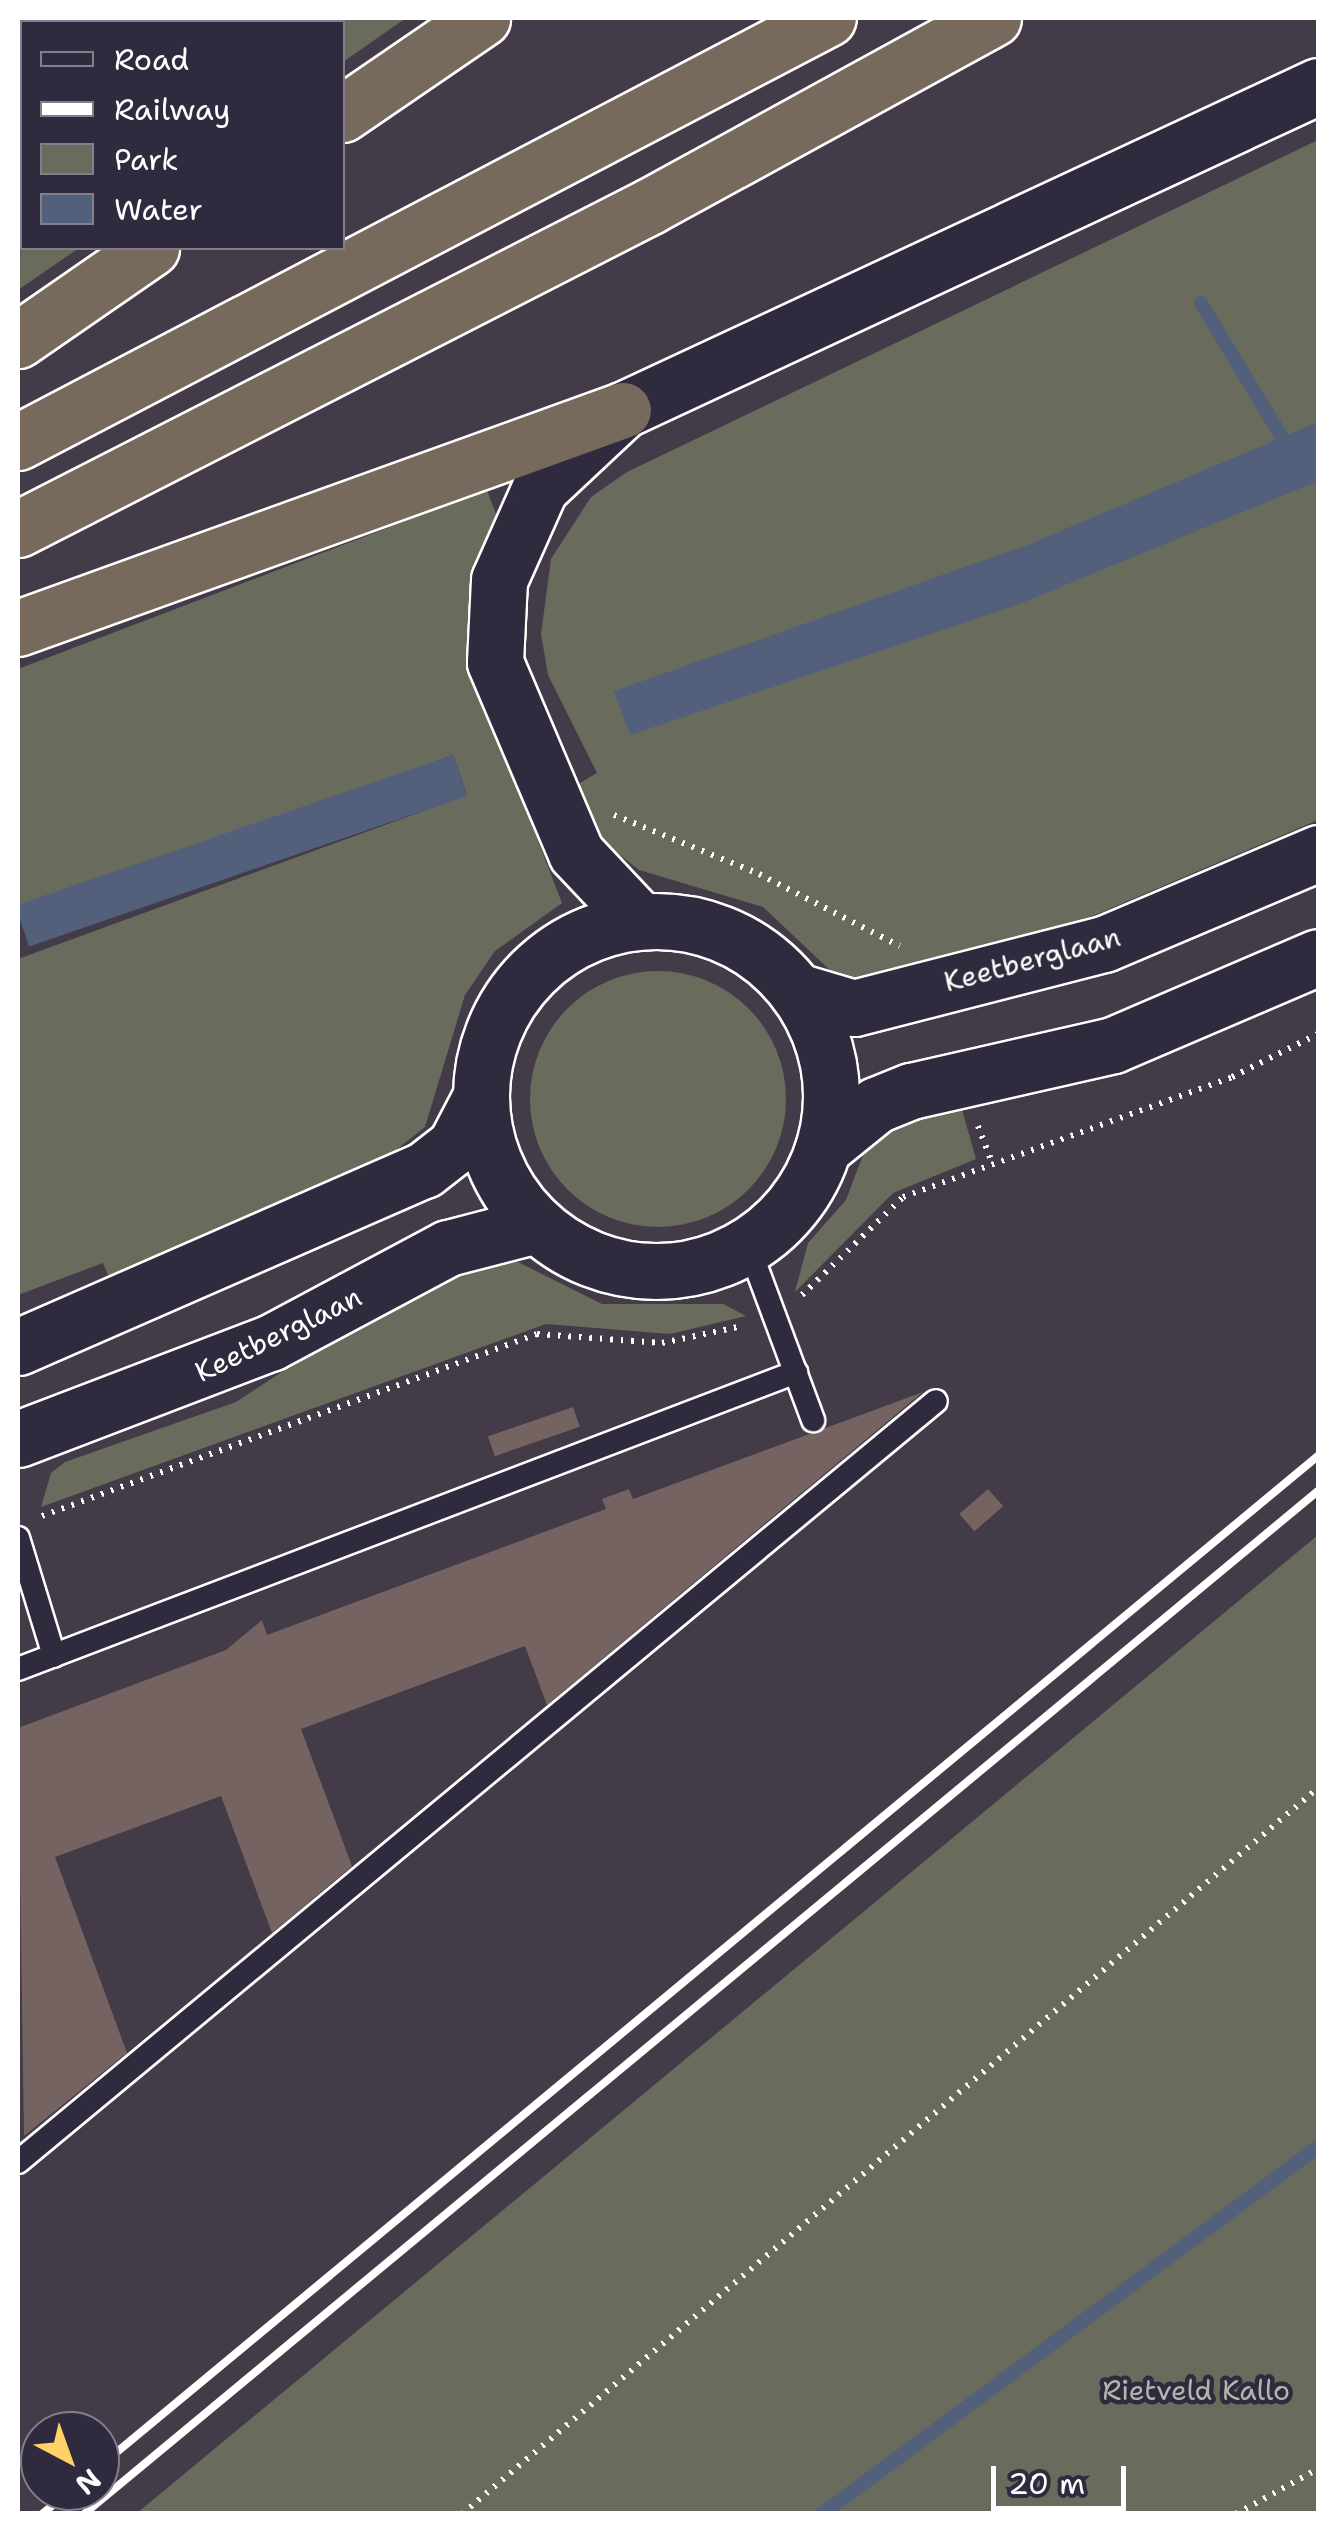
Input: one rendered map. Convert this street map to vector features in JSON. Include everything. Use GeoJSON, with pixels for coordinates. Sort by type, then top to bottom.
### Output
{"type":"FeatureCollection","features":[{"type":"Feature","properties":{"kind":"highway"},"geometry":{"type":"LineString","coordinates":[[345,112],[482,18]]}},
{"type":"Feature","properties":{"kind":"highway"},"geometry":{"type":"LineString","coordinates":[[18,442],[828,18]]}},
{"type":"Feature","properties":{"kind":"highway"},"geometry":{"type":"LineString","coordinates":[[18,529],[632,215],[993,18]]}},
{"type":"Feature","properties":{"kind":"highway"},"geometry":{"type":"LineString","coordinates":[[18,340],[148,250]]}},
{"type":"Feature","properties":{"kind":"highway"},"geometry":{"type":"LineString","coordinates":[[18,628],[623,410]]}},
{"type":"Feature","properties":{"kind":"main road"},"geometry":{"type":"LineString","coordinates":[[640,921],[603,890],[550,802],[505,693],[492,623],[514,537],[540,488],[623,410],[1318,86]]}},
{"type":"Feature","properties":{"kind":"main road","name":"Keetberglaan"},"geometry":{"type":"LineString","coordinates":[[797,991],[854,1008],[1104,944],[1318,854]]}},
{"type":"Feature","properties":{"kind":"main road"},"geometry":{"type":"LineString","coordinates":[[640,921],[728,936],[797,991],[829,1067],[823,1148],[806,1187],[748,1245],[706,1264],[631,1269],[573,1251],[536,1225],[486,1144],[480,1098],[485,1054],[526,978],[597,930],[640,921]]}},
{"type":"Feature","properties":{"kind":"main road"},"geometry":{"type":"LineString","coordinates":[[823,1148],[876,1104],[960,1076],[1113,1046],[1318,957]]}},
{"type":"Feature","properties":{"kind":"main road"},"geometry":{"type":"LineString","coordinates":[[18,1348],[424,1170],[455,1146],[480,1098]]}},
{"type":"Feature","properties":{"kind":"main road","name":"Keetberglaan"},"geometry":{"type":"LineString","coordinates":[[19,1444],[270,1343],[448,1248],[536,1225]]}},
{"type":"Feature","properties":{"kind":"lane"},"geometry":{"type":"LineString","coordinates":[[748,1245],[813,1420]]}},
{"type":"Feature","properties":{"kind":"lane"},"geometry":{"type":"LineString","coordinates":[[18,1669],[796,1372]]}},
{"type":"Feature","properties":{"kind":"lane"},"geometry":{"type":"LineString","coordinates":[[18,2162],[936,1401]]}},
{"type":"Feature","properties":{"kind":"lane"},"geometry":{"type":"LineString","coordinates":[[24,1529],[54,1656]]}},
{"type":"Feature","properties":{"kind":"path"},"geometry":{"type":"LineString","coordinates":[[605,808],[634,830],[759,874],[840,922],[893,938],[928,988]]}},
{"type":"Feature","properties":{"kind":"path"},"geometry":{"type":"LineString","coordinates":[[24,1529],[537,1334],[662,1343],[710,1338],[776,1313],[836,1267],[881,1211],[992,1162],[1232,1077],[1318,1034]]}},
{"type":"Feature","properties":{"kind":"path"},"geometry":{"type":"LineString","coordinates":[[960,1076],[992,1162]]}},
{"type":"Feature","properties":{"kind":"path"},"geometry":{"type":"LineString","coordinates":[[462,2514],[1318,1788]]}},
{"type":"Feature","properties":{"kind":"path"},"geometry":{"type":"LineString","coordinates":[[1236,2514],[1318,2469]]}},
{"type":"Feature","properties":{"kind":"green space"},"geometry":{"type":"Polygon","coordinates":[[[18,18],[215,18],[20,20],[18,156],[18,18]]]}},
{"type":"Feature","properties":{"kind":"green space"},"geometry":{"type":"Polygon","coordinates":[[[406,18],[345,61],[345,20],[310,20],[406,18]]]}},
{"type":"Feature","properties":{"kind":"green space"},"geometry":{"type":"Polygon","coordinates":[[[1318,140],[1318,820],[1095,915],[914,978],[858,981],[834,974],[763,907],[639,870],[610,847],[566,791],[597,773],[548,675],[541,634],[551,559],[591,497],[627,472],[1318,140]]]}},
{"type":"Feature","properties":{"kind":"green space"},"geometry":{"type":"Polygon","coordinates":[[[21,250],[76,250],[18,290],[21,250]]]}},
{"type":"Feature","properties":{"kind":"green space"},"geometry":{"type":"Polygon","coordinates":[[[487,490],[497,517],[488,712],[562,903],[495,951],[465,995],[425,1127],[363,1176],[113,1287],[103,1263],[18,1295],[18,959],[467,795],[453,755],[18,913],[18,669],[487,490]]]}},
{"type":"Feature","properties":{"kind":"green space"},"geometry":{"type":"Polygon","coordinates":[[[658,971],[707,980],[749,1008],[777,1050],[786,1099],[777,1148],[749,1190],[707,1218],[658,1227],[609,1218],[567,1190],[539,1148],[530,1099],[539,1050],[567,1008],[609,980],[658,971]]]}},
{"type":"Feature","properties":{"kind":"green space"},"geometry":{"type":"Polygon","coordinates":[[[959,1099],[976,1159],[893,1193],[795,1292],[808,1243],[846,1200],[863,1155],[902,1122],[959,1099]]]}},
{"type":"Feature","properties":{"kind":"green space"},"geometry":{"type":"Polygon","coordinates":[[[506,1256],[602,1304],[723,1304],[746,1316],[670,1334],[546,1324],[41,1507],[51,1473],[65,1462],[236,1402],[403,1292],[506,1256]]]}},
{"type":"Feature","properties":{"kind":"green space","name":"Rietveld Kallo"},"geometry":{"type":"Polygon","coordinates":[[[1318,1535],[1318,2513],[137,2513],[862,1913],[1318,1535]]]}},
{"type":"Feature","properties":{"kind":"water"},"geometry":{"type":"Polygon","coordinates":[[[1318,422],[1318,481],[1014,606],[630,735],[614,691],[1030,544],[1318,422]]]}},
{"type":"Feature","properties":{"kind":"water"},"geometry":{"type":"Polygon","coordinates":[[[453,755],[467,796],[29,946],[18,905],[453,755]]]}},
{"type":"Feature","properties":{"kind":"building"},"geometry":{"type":"Polygon","coordinates":[[[923,1392],[547,1705],[525,1646],[301,1729],[352,1866],[272,1933],[221,1796],[55,1857],[127,2053],[24,2136],[18,1728],[226,1650],[262,1620],[267,1635],[606,1509],[602,1499],[629,1489],[633,1499],[923,1392]]]}},
{"type":"Feature","properties":{"kind":"building"},"geometry":{"type":"Polygon","coordinates":[[[573,1407],[580,1427],[495,1456],[488,1436],[573,1407]]]}},
{"type":"Feature","properties":{"kind":"building"},"geometry":{"type":"Polygon","coordinates":[[[988,1489],[1003,1506],[974,1531],[959,1514],[988,1489]]]}},
{"type":"Feature","properties":{"kind":"waterway"},"geometry":{"type":"LineString","coordinates":[[1201,303],[1291,452]]}},
{"type":"Feature","properties":{"kind":"waterway"},"geometry":{"type":"LineString","coordinates":[[822,2514],[1318,2147]]}},
{"type":"Feature","properties":{"kind":"railway"},"geometry":{"type":"LineString","coordinates":[[120,2449],[1318,1456]]}},
{"type":"Feature","properties":{"kind":"railway"},"geometry":{"type":"LineString","coordinates":[[84,2514],[1318,1491]]}},
{"type":"Feature","properties":{"kind":"railway"},"geometry":{"type":"LineString","coordinates":[[42,2514],[46,2511]]}}]}
